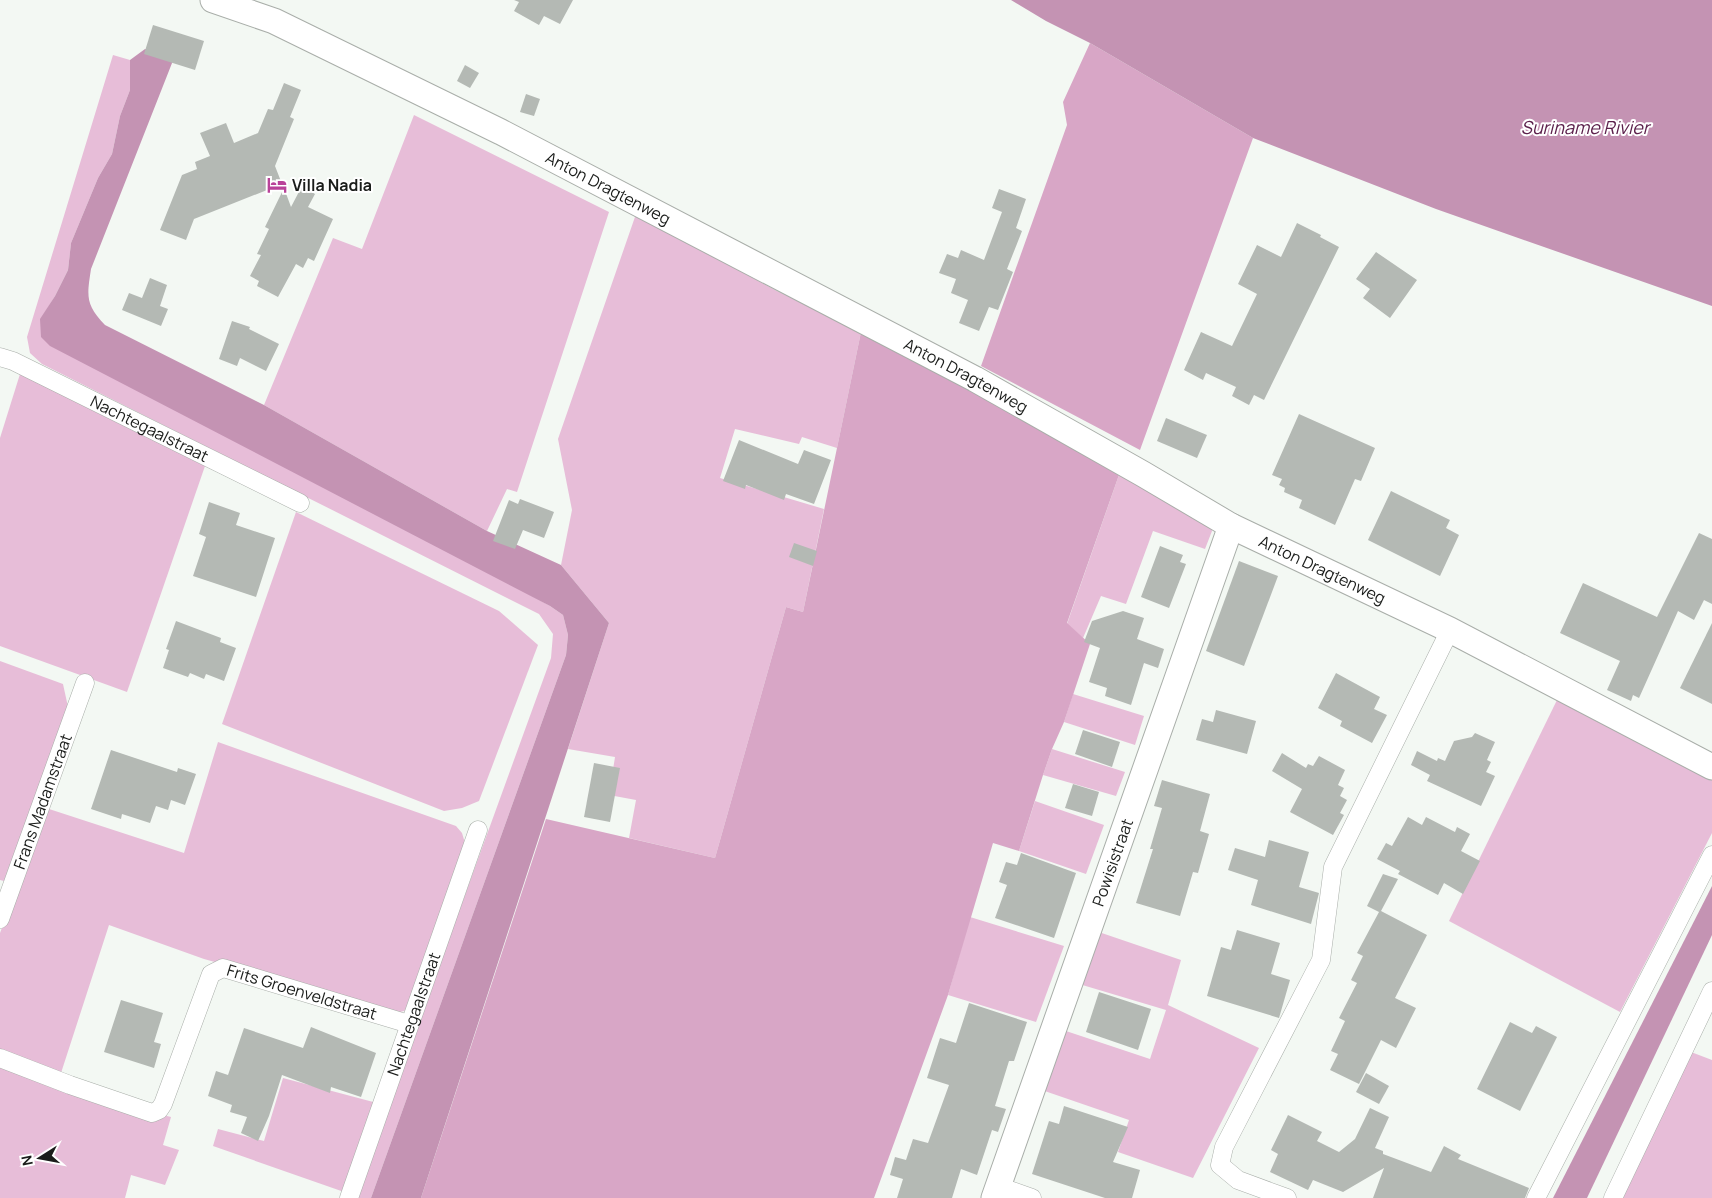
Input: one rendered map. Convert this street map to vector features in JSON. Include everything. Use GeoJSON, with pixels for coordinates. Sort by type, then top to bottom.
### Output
{"type":"FeatureCollection","features":[{"type":"Feature","properties":{"kind":"main road","name":"Anton Dragtenweg"},"geometry":{"type":"LineString","coordinates":[[213,0],[274,21],[501,132],[975,379],[1231,526],[1450,630],[1712,767]]}},
{"type":"Feature","properties":{"kind":"main road","name":"Powisistraat"},"geometry":{"type":"LineString","coordinates":[[996,1192],[1231,526]]}},
{"type":"Feature","properties":{"kind":"street","name":"Nachtegaalstraat"},"geometry":{"type":"LineString","coordinates":[[0,357],[22,366],[300,503]]}},
{"type":"Feature","properties":{"kind":"street"},"geometry":{"type":"LineString","coordinates":[[1287,1198],[1238,1180],[1220,1165],[1224,1147],[1321,960],[1333,867],[1450,630]]}},
{"type":"Feature","properties":{"kind":"street","name":"Frans Madamstraat"},"geometry":{"type":"LineString","coordinates":[[0,919],[85,682]]}},
{"type":"Feature","properties":{"kind":"street","name":"Nachtegaalstraat"},"geometry":{"type":"LineString","coordinates":[[349,1198],[478,830]]}},
{"type":"Feature","properties":{"kind":"street"},"geometry":{"type":"LineString","coordinates":[[1536,1198],[1712,855]]}},
{"type":"Feature","properties":{"kind":"street","name":"Frits Groenveldstraat"},"geometry":{"type":"LineString","coordinates":[[0,1058],[70,1085],[152,1113],[159,1110],[163,1104],[211,974],[223,968],[409,1024]]}},
{"type":"Feature","properties":{"kind":"street"},"geometry":{"type":"LineString","coordinates":[[1613,1198],[1712,991]]}},
{"type":"Feature","properties":{"kind":"street"},"geometry":{"type":"LineString","coordinates":[[996,1192],[1032,1198]]}},
{"type":"Feature","properties":{"kind":"shaded area"},"geometry":{"type":"Polygon","coordinates":[[[1090,43],[1253,138],[1140,450],[981,366],[1067,125],[1063,102],[1090,43]]]}},
{"type":"Feature","properties":{"kind":"shaded area"},"geometry":{"type":"Polygon","coordinates":[[[113,55],[130,60],[130,90],[120,116],[112,154],[98,178],[71,243],[68,270],[41,319],[550,606],[563,615],[568,635],[566,655],[371,1198],[355,1198],[551,658],[553,634],[539,614],[42,364],[30,353],[27,337],[113,55]]]}},
{"type":"Feature","properties":{"kind":"shaded area"},"geometry":{"type":"Polygon","coordinates":[[[414,115],[609,212],[517,492],[507,489],[487,531],[264,405],[333,238],[362,249],[414,115]]]}},
{"type":"Feature","properties":{"kind":"shaded area"},"geometry":{"type":"Polygon","coordinates":[[[636,214],[775,290],[861,332],[837,448],[802,437],[799,444],[735,429],[720,478],[824,509],[803,612],[786,607],[715,858],[629,838],[636,800],[609,795],[615,757],[568,749],[609,623],[561,565],[572,510],[558,439],[636,214]]]}},
{"type":"Feature","properties":{"kind":"shaded area"},"geometry":{"type":"Polygon","coordinates":[[[861,332],[1120,472],[1067,623],[1090,644],[1064,722],[1052,749],[1019,851],[993,843],[948,995],[874,1198],[421,1198],[546,819],[715,858],[786,607],[803,612],[861,332]]]}},
{"type":"Feature","properties":{"kind":"shaded area"},"geometry":{"type":"Polygon","coordinates":[[[20,374],[205,466],[127,692],[0,646],[0,438],[20,374]]]}},
{"type":"Feature","properties":{"kind":"shaded area"},"geometry":{"type":"Polygon","coordinates":[[[1120,472],[1209,518],[1212,531],[1205,549],[1153,531],[1126,604],[1101,596],[1083,638],[1067,624],[1120,472]]]}},
{"type":"Feature","properties":{"kind":"shaded area"},"geometry":{"type":"Polygon","coordinates":[[[296,512],[499,611],[538,645],[479,801],[462,808],[444,811],[222,724],[296,512]]]}},
{"type":"Feature","properties":{"kind":"shaded area"},"geometry":{"type":"Polygon","coordinates":[[[0,661],[63,684],[68,707],[4,881],[0,880],[0,661]]]}},
{"type":"Feature","properties":{"kind":"shaded area"},"geometry":{"type":"Polygon","coordinates":[[[1073,694],[1144,716],[1135,745],[1064,722],[1073,694]]]}},
{"type":"Feature","properties":{"kind":"shaded area"},"geometry":{"type":"Polygon","coordinates":[[[1557,700],[1712,780],[1712,833],[1620,1012],[1449,921],[1557,700]]]}},
{"type":"Feature","properties":{"kind":"shaded area"},"geometry":{"type":"Polygon","coordinates":[[[218,742],[456,826],[462,833],[465,843],[407,1010],[397,1013],[204,959],[109,925],[61,1073],[0,1052],[0,933],[46,808],[184,853],[218,742]]]}},
{"type":"Feature","properties":{"kind":"shaded area"},"geometry":{"type":"Polygon","coordinates":[[[1052,749],[1125,772],[1116,796],[1043,775],[1052,749]]]}},
{"type":"Feature","properties":{"kind":"shaded area"},"geometry":{"type":"Polygon","coordinates":[[[1035,801],[1104,825],[1086,874],[1019,851],[1035,801]]]}},
{"type":"Feature","properties":{"kind":"shaded area"},"geometry":{"type":"Polygon","coordinates":[[[970,917],[1064,946],[1036,1022],[948,995],[970,917]]]}},
{"type":"Feature","properties":{"kind":"shaded area"},"geometry":{"type":"Polygon","coordinates":[[[1087,928],[1181,960],[1168,1005],[1259,1048],[1193,1178],[1118,1152],[1129,1120],[1033,1087],[1054,1027],[1150,1059],[1166,1010],[1069,981],[1087,928]]]}},
{"type":"Feature","properties":{"kind":"shaded area"},"geometry":{"type":"Polygon","coordinates":[[[1691,1052],[1712,1060],[1712,1198],[1620,1198],[1691,1052]]]}},
{"type":"Feature","properties":{"kind":"shaded area"},"geometry":{"type":"Polygon","coordinates":[[[0,1062],[67,1091],[171,1117],[163,1145],[179,1150],[165,1185],[131,1175],[125,1198],[0,1198],[0,1062]]]}},
{"type":"Feature","properties":{"kind":"shaded area"},"geometry":{"type":"Polygon","coordinates":[[[283,1078],[377,1103],[347,1193],[213,1146],[218,1129],[264,1141],[283,1078]]]}},
{"type":"Feature","properties":{"kind":"water","name":"Suriname Rivier"},"geometry":{"type":"Polygon","coordinates":[[[1011,0],[1712,0],[1712,306],[1436,209],[1253,138],[1090,43],[1046,21],[1011,0]]]}},
{"type":"Feature","properties":{"kind":"water"},"geometry":{"type":"Polygon","coordinates":[[[145,49],[174,58],[91,269],[88,293],[91,305],[98,318],[105,325],[264,405],[487,531],[561,565],[609,623],[421,1198],[371,1198],[566,655],[568,635],[563,615],[550,606],[50,346],[41,337],[40,319],[55,296],[68,270],[71,243],[98,178],[112,154],[120,116],[130,90],[130,60],[145,49]]]}},
{"type":"Feature","properties":{"kind":"water"},"geometry":{"type":"Polygon","coordinates":[[[1712,886],[1712,935],[1587,1198],[1553,1198],[1712,886]]]}},
{"type":"Feature","properties":{"kind":"building"},"geometry":{"type":"Polygon","coordinates":[[[514,0],[573,0],[560,24],[544,16],[539,25],[514,11],[519,2],[514,0]]]}},
{"type":"Feature","properties":{"kind":"building"},"geometry":{"type":"Polygon","coordinates":[[[153,25],[204,41],[195,70],[144,54],[153,25]]]}},
{"type":"Feature","properties":{"kind":"building"},"geometry":{"type":"Polygon","coordinates":[[[465,65],[479,73],[470,88],[457,81],[465,65]]]}},
{"type":"Feature","properties":{"kind":"building"},"geometry":{"type":"Polygon","coordinates":[[[284,83],[301,90],[290,117],[294,119],[275,166],[282,184],[194,219],[186,240],[160,230],[182,175],[197,169],[195,162],[210,156],[200,133],[226,123],[234,143],[258,133],[268,109],[273,110],[284,83]]]}},
{"type":"Feature","properties":{"kind":"building"},"geometry":{"type":"Polygon","coordinates":[[[526,94],[540,99],[534,116],[520,112],[526,94]]]}},
{"type":"Feature","properties":{"kind":"building"},"geometry":{"type":"Polygon","coordinates":[[[302,186],[315,194],[308,207],[333,219],[314,261],[308,258],[303,268],[296,264],[278,297],[257,286],[259,281],[250,276],[261,255],[257,254],[269,229],[265,227],[284,188],[291,207],[302,186]]]}},
{"type":"Feature","properties":{"kind":"building"},"geometry":{"type":"Polygon","coordinates":[[[999,189],[1026,199],[1016,228],[1022,231],[1007,269],[1013,272],[998,310],[989,307],[979,331],[959,323],[968,300],[951,293],[956,279],[939,273],[947,254],[958,258],[961,250],[984,260],[1002,212],[992,208],[999,189]]]}},
{"type":"Feature","properties":{"kind":"building"},"geometry":{"type":"Polygon","coordinates":[[[1297,223],[1339,247],[1264,400],[1254,395],[1249,405],[1232,396],[1236,387],[1206,373],[1203,380],[1184,370],[1201,332],[1232,346],[1257,294],[1238,284],[1257,245],[1281,257],[1297,223]]]}},
{"type":"Feature","properties":{"kind":"building"},"geometry":{"type":"Polygon","coordinates":[[[1376,252],[1417,280],[1390,318],[1363,298],[1370,289],[1356,279],[1376,252]]]}},
{"type":"Feature","properties":{"kind":"building"},"geometry":{"type":"Polygon","coordinates":[[[150,278],[167,285],[160,306],[168,309],[161,326],[122,310],[129,293],[142,298],[150,278]]]}},
{"type":"Feature","properties":{"kind":"building"},"geometry":{"type":"Polygon","coordinates":[[[232,321],[250,327],[249,329],[279,344],[266,371],[240,358],[237,366],[219,359],[232,321]]]}},
{"type":"Feature","properties":{"kind":"building"},"geometry":{"type":"Polygon","coordinates":[[[1299,414],[1375,448],[1361,481],[1355,479],[1335,525],[1299,508],[1302,500],[1284,492],[1285,488],[1279,485],[1282,479],[1272,475],[1299,414]]]}},
{"type":"Feature","properties":{"kind":"building"},"geometry":{"type":"Polygon","coordinates":[[[1166,418],[1207,435],[1197,458],[1157,441],[1166,418]]]}},
{"type":"Feature","properties":{"kind":"building"},"geometry":{"type":"Polygon","coordinates":[[[739,440],[798,464],[804,450],[831,460],[814,504],[786,494],[784,500],[746,485],[745,489],[723,481],[739,440]]]}},
{"type":"Feature","properties":{"kind":"building"},"geometry":{"type":"Polygon","coordinates":[[[1391,491],[1450,520],[1446,528],[1459,535],[1440,576],[1368,540],[1391,491]]]}},
{"type":"Feature","properties":{"kind":"building"},"geometry":{"type":"Polygon","coordinates":[[[520,499],[554,512],[544,538],[523,530],[515,549],[493,541],[509,500],[518,504],[520,499]]]}},
{"type":"Feature","properties":{"kind":"building"},"geometry":{"type":"Polygon","coordinates":[[[209,502],[240,513],[236,525],[275,538],[256,597],[193,576],[206,537],[199,534],[209,502]]]}},
{"type":"Feature","properties":{"kind":"building"},"geometry":{"type":"Polygon","coordinates":[[[1699,533],[1712,539],[1712,604],[1704,600],[1694,620],[1678,611],[1639,698],[1633,695],[1631,701],[1607,690],[1620,661],[1560,633],[1583,583],[1657,617],[1699,533]]]}},
{"type":"Feature","properties":{"kind":"building"},"geometry":{"type":"Polygon","coordinates":[[[794,543],[817,551],[813,566],[789,557],[794,543]]]}},
{"type":"Feature","properties":{"kind":"building"},"geometry":{"type":"Polygon","coordinates":[[[1160,546],[1183,555],[1180,562],[1186,564],[1169,608],[1141,597],[1160,546]]]}},
{"type":"Feature","properties":{"kind":"building"},"geometry":{"type":"Polygon","coordinates":[[[1239,561],[1278,576],[1244,666],[1206,651],[1239,561]]]}},
{"type":"Feature","properties":{"kind":"building"},"geometry":{"type":"Polygon","coordinates":[[[1123,611],[1144,618],[1137,639],[1164,649],[1158,668],[1144,663],[1131,705],[1105,696],[1107,688],[1089,682],[1100,648],[1084,642],[1092,621],[1123,611]]]}},
{"type":"Feature","properties":{"kind":"building"},"geometry":{"type":"Polygon","coordinates":[[[176,621],[221,638],[220,642],[236,648],[224,681],[206,674],[204,679],[190,673],[188,677],[163,668],[169,650],[166,649],[176,621]]]}},
{"type":"Feature","properties":{"kind":"building"},"geometry":{"type":"Polygon","coordinates":[[[1712,623],[1712,704],[1680,688],[1712,623]]]}},
{"type":"Feature","properties":{"kind":"building"},"geometry":{"type":"Polygon","coordinates":[[[1336,673],[1380,697],[1374,709],[1387,715],[1372,743],[1340,726],[1342,721],[1318,708],[1336,673]]]}},
{"type":"Feature","properties":{"kind":"building"},"geometry":{"type":"Polygon","coordinates":[[[1216,710],[1256,721],[1247,754],[1196,740],[1202,719],[1213,722],[1216,710]]]}},
{"type":"Feature","properties":{"kind":"building"},"geometry":{"type":"Polygon","coordinates":[[[1083,730],[1120,742],[1112,767],[1075,754],[1083,730]]]}},
{"type":"Feature","properties":{"kind":"building"},"geometry":{"type":"Polygon","coordinates":[[[1475,733],[1495,742],[1487,760],[1491,762],[1486,772],[1495,776],[1481,806],[1427,781],[1430,775],[1411,765],[1417,751],[1437,761],[1438,758],[1445,761],[1454,741],[1472,737],[1475,733]]]}},
{"type":"Feature","properties":{"kind":"building"},"geometry":{"type":"Polygon","coordinates":[[[111,750],[177,772],[178,768],[196,774],[185,805],[171,800],[168,810],[156,806],[150,823],[122,814],[121,819],[91,809],[111,750]]]}},
{"type":"Feature","properties":{"kind":"building"},"geometry":{"type":"Polygon","coordinates":[[[1282,753],[1306,768],[1308,764],[1313,766],[1319,756],[1345,770],[1338,785],[1344,788],[1340,796],[1347,800],[1340,813],[1344,815],[1333,835],[1290,812],[1302,789],[1272,771],[1282,753]]]}},
{"type":"Feature","properties":{"kind":"building"},"geometry":{"type":"Polygon","coordinates":[[[594,763],[620,768],[610,822],[584,817],[594,763]]]}},
{"type":"Feature","properties":{"kind":"building"},"geometry":{"type":"Polygon","coordinates":[[[1162,780],[1210,794],[1200,831],[1209,834],[1198,873],[1193,872],[1180,916],[1136,903],[1153,849],[1150,849],[1162,808],[1154,806],[1162,780]]]}},
{"type":"Feature","properties":{"kind":"building"},"geometry":{"type":"Polygon","coordinates":[[[1073,784],[1099,792],[1092,816],[1065,808],[1073,784]]]}},
{"type":"Feature","properties":{"kind":"building"},"geometry":{"type":"Polygon","coordinates":[[[1408,817],[1422,825],[1426,817],[1455,832],[1457,827],[1470,834],[1461,851],[1480,861],[1463,894],[1444,883],[1438,895],[1398,874],[1400,871],[1377,859],[1386,843],[1392,846],[1408,817]]]}},
{"type":"Feature","properties":{"kind":"building"},"geometry":{"type":"Polygon","coordinates":[[[1269,840],[1309,852],[1299,887],[1319,893],[1311,924],[1251,905],[1258,880],[1228,870],[1235,848],[1265,857],[1269,840]]]}},
{"type":"Feature","properties":{"kind":"building"},"geometry":{"type":"Polygon","coordinates":[[[1021,853],[1076,873],[1054,938],[995,918],[1007,885],[999,882],[1006,862],[1017,865],[1021,853]]]}},
{"type":"Feature","properties":{"kind":"building"},"geometry":{"type":"Polygon","coordinates":[[[1383,874],[1398,879],[1381,911],[1427,935],[1395,998],[1416,1008],[1396,1048],[1381,1040],[1359,1084],[1330,1070],[1338,1054],[1331,1051],[1345,1021],[1339,1018],[1357,983],[1351,980],[1363,956],[1357,953],[1379,912],[1367,906],[1383,874]]]}},
{"type":"Feature","properties":{"kind":"building"},"geometry":{"type":"Polygon","coordinates":[[[1237,930],[1280,943],[1271,974],[1290,980],[1279,1018],[1207,996],[1221,947],[1231,950],[1237,930]]]}},
{"type":"Feature","properties":{"kind":"building"},"geometry":{"type":"Polygon","coordinates":[[[1099,992],[1151,1009],[1138,1050],[1086,1032],[1099,992]]]}},
{"type":"Feature","properties":{"kind":"building"},"geometry":{"type":"Polygon","coordinates":[[[121,1000],[163,1013],[154,1042],[161,1044],[154,1068],[104,1052],[121,1000]]]}},
{"type":"Feature","properties":{"kind":"building"},"geometry":{"type":"Polygon","coordinates":[[[969,1003],[1027,1022],[1014,1061],[1009,1061],[995,1106],[1006,1109],[998,1132],[992,1130],[977,1175],[961,1169],[952,1198],[897,1198],[903,1179],[890,1175],[895,1157],[906,1160],[913,1139],[928,1143],[949,1085],[927,1078],[940,1038],[956,1043],[969,1003]]]}},
{"type":"Feature","properties":{"kind":"building"},"geometry":{"type":"Polygon","coordinates":[[[1510,1022],[1532,1033],[1536,1026],[1557,1037],[1520,1111],[1477,1089],[1510,1022]]]}},
{"type":"Feature","properties":{"kind":"building"},"geometry":{"type":"Polygon","coordinates":[[[311,1027],[376,1053],[361,1097],[331,1087],[330,1093],[282,1075],[269,1116],[258,1141],[241,1133],[247,1117],[230,1112],[232,1105],[208,1096],[216,1071],[228,1075],[244,1028],[303,1048],[311,1027]]]}},
{"type":"Feature","properties":{"kind":"building"},"geometry":{"type":"Polygon","coordinates":[[[1366,1073],[1389,1086],[1379,1104],[1356,1092],[1366,1073]]]}},
{"type":"Feature","properties":{"kind":"building"},"geometry":{"type":"Polygon","coordinates":[[[1064,1106],[1128,1127],[1113,1162],[1140,1170],[1132,1198],[1105,1198],[1032,1174],[1049,1121],[1059,1124],[1064,1106]]]}},
{"type":"Feature","properties":{"kind":"building"},"geometry":{"type":"Polygon","coordinates":[[[1370,1108],[1389,1117],[1375,1148],[1383,1151],[1383,1154],[1431,1172],[1444,1146],[1461,1155],[1458,1159],[1529,1188],[1525,1198],[1373,1198],[1384,1168],[1343,1192],[1313,1180],[1308,1190],[1270,1172],[1278,1154],[1271,1150],[1288,1115],[1322,1132],[1317,1141],[1339,1152],[1355,1139],[1370,1108]]]}},
{"type":"Feature","properties":{"kind":"place","name":"Villa Nadia"},"geometry":{"type":"Point","coordinates":[277,185]}}]}
